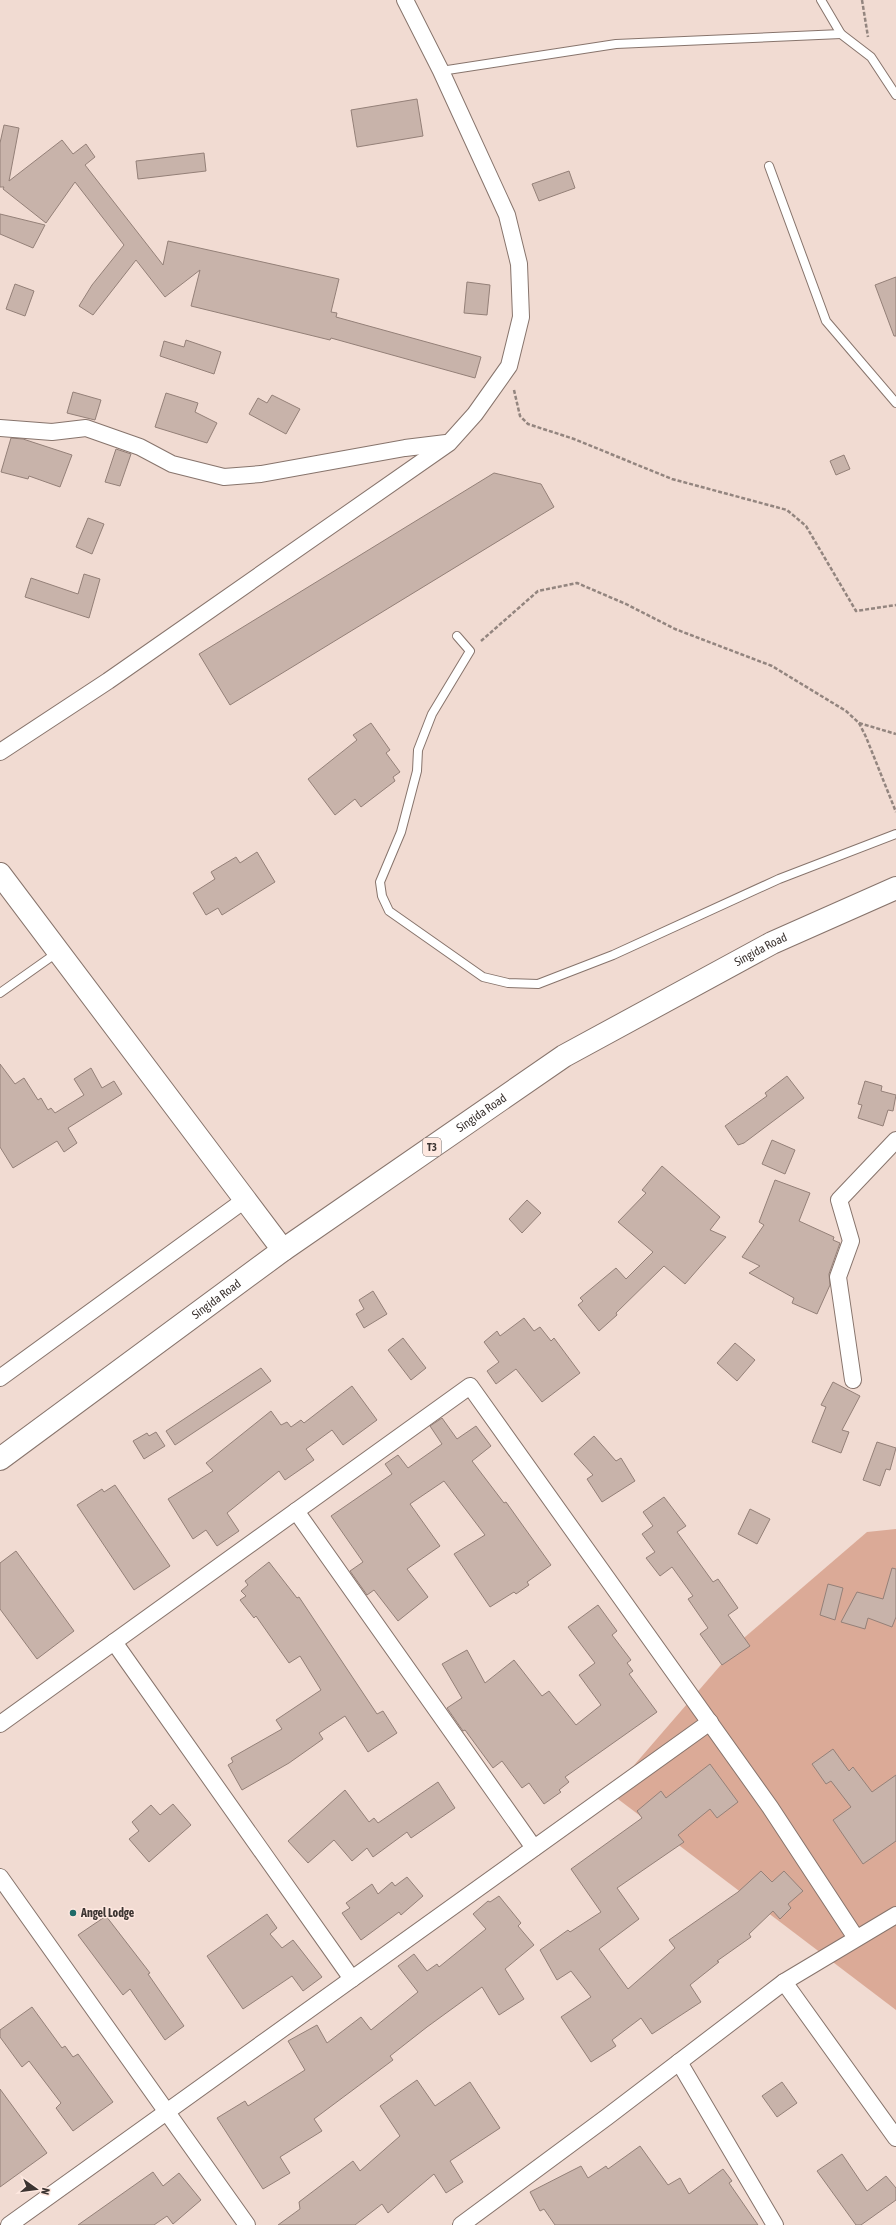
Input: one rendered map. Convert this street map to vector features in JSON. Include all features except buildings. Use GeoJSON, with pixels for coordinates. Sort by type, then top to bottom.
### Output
{"type":"FeatureCollection","features":[{"type":"Feature","properties":{"kind":"main road"},"geometry":{"type":"LineString","coordinates":[[0,874],[283,1250]]}},
{"type":"Feature","properties":{"kind":"main road","name":"Singida Road"},"geometry":{"type":"LineString","coordinates":[[0,1459],[283,1250],[564,1056],[772,943],[896,888]]}},
{"type":"Feature","properties":{"kind":"street"},"geometry":{"type":"LineString","coordinates":[[1,750],[108,681],[448,443],[475,414],[509,366],[521,317],[517,257],[507,215],[441,71],[405,0]]}},
{"type":"Feature","properties":{"kind":"street"},"geometry":{"type":"LineString","coordinates":[[0,428],[52,432],[86,428],[140,447],[172,464],[202,473],[224,477],[261,474],[405,448],[448,443]]}},
{"type":"Feature","properties":{"kind":"street"},"geometry":{"type":"LineString","coordinates":[[853,1380],[838,1277],[852,1241],[839,1200],[896,1140]]}},
{"type":"Feature","properties":{"kind":"street"},"geometry":{"type":"LineString","coordinates":[[0,1378],[246,1199]]}},
{"type":"Feature","properties":{"kind":"street"},"geometry":{"type":"LineString","coordinates":[[0,1724],[470,1386],[770,1806],[856,1938]]}},
{"type":"Feature","properties":{"kind":"street"},"geometry":{"type":"LineString","coordinates":[[296,1511],[534,1848]]}},
{"type":"Feature","properties":{"kind":"street"},"geometry":{"type":"LineString","coordinates":[[114,1642],[352,1979]]}},
{"type":"Feature","properties":{"kind":"street"},"geometry":{"type":"LineString","coordinates":[[9,2225],[710,1722]]}},
{"type":"Feature","properties":{"kind":"street"},"geometry":{"type":"LineString","coordinates":[[0,1877],[247,2225]]}},
{"type":"Feature","properties":{"kind":"street"},"geometry":{"type":"LineString","coordinates":[[461,2225],[784,1982],[896,1915]]}},
{"type":"Feature","properties":{"kind":"street"},"geometry":{"type":"LineString","coordinates":[[784,1982],[896,2138]]}},
{"type":"Feature","properties":{"kind":"street"},"geometry":{"type":"LineString","coordinates":[[679,2062],[776,2225]]}},
{"type":"Feature","properties":{"kind":"lane"},"geometry":{"type":"LineString","coordinates":[[821,0],[841,34],[871,57],[896,96]]}},
{"type":"Feature","properties":{"kind":"lane"},"geometry":{"type":"LineString","coordinates":[[441,71],[616,44],[841,34]]}},
{"type":"Feature","properties":{"kind":"lane"},"geometry":{"type":"LineString","coordinates":[[770,166],[826,321],[896,403]]}},
{"type":"Feature","properties":{"kind":"lane"},"geometry":{"type":"LineString","coordinates":[[457,636],[470,651],[432,714],[418,750],[417,771],[401,832],[380,882],[382,896],[390,911],[483,977],[508,983],[538,984],[613,955],[779,879],[896,834]]}},
{"type":"Feature","properties":{"kind":"lane"},"geometry":{"type":"LineString","coordinates":[[0,993],[58,951]]}},
{"type":"Feature","properties":{"kind":"path"},"geometry":{"type":"LineString","coordinates":[[862,0],[871,57]]}},
{"type":"Feature","properties":{"kind":"path"},"geometry":{"type":"LineString","coordinates":[[509,366],[520,416],[528,424],[574,439],[672,479],[787,510],[806,526],[856,612],[896,605]]}},
{"type":"Feature","properties":{"kind":"path"},"geometry":{"type":"LineString","coordinates":[[470,651],[538,591],[577,582],[626,604],[675,629],[772,666],[822,695],[846,711],[859,723],[896,812]]}},
{"type":"Feature","properties":{"kind":"path"},"geometry":{"type":"LineString","coordinates":[[859,723],[896,734]]}},
{"type":"Feature","properties":{"kind":"shaded area"},"geometry":{"type":"Polygon","coordinates":[[[896,1529],[896,2010],[610,1793],[745,1637],[867,1532],[896,1529]]]}},
{"type":"Feature","properties":{"kind":"place","name":"Angel Lodge"},"geometry":{"type":"Point","coordinates":[73,1913]}}]}
